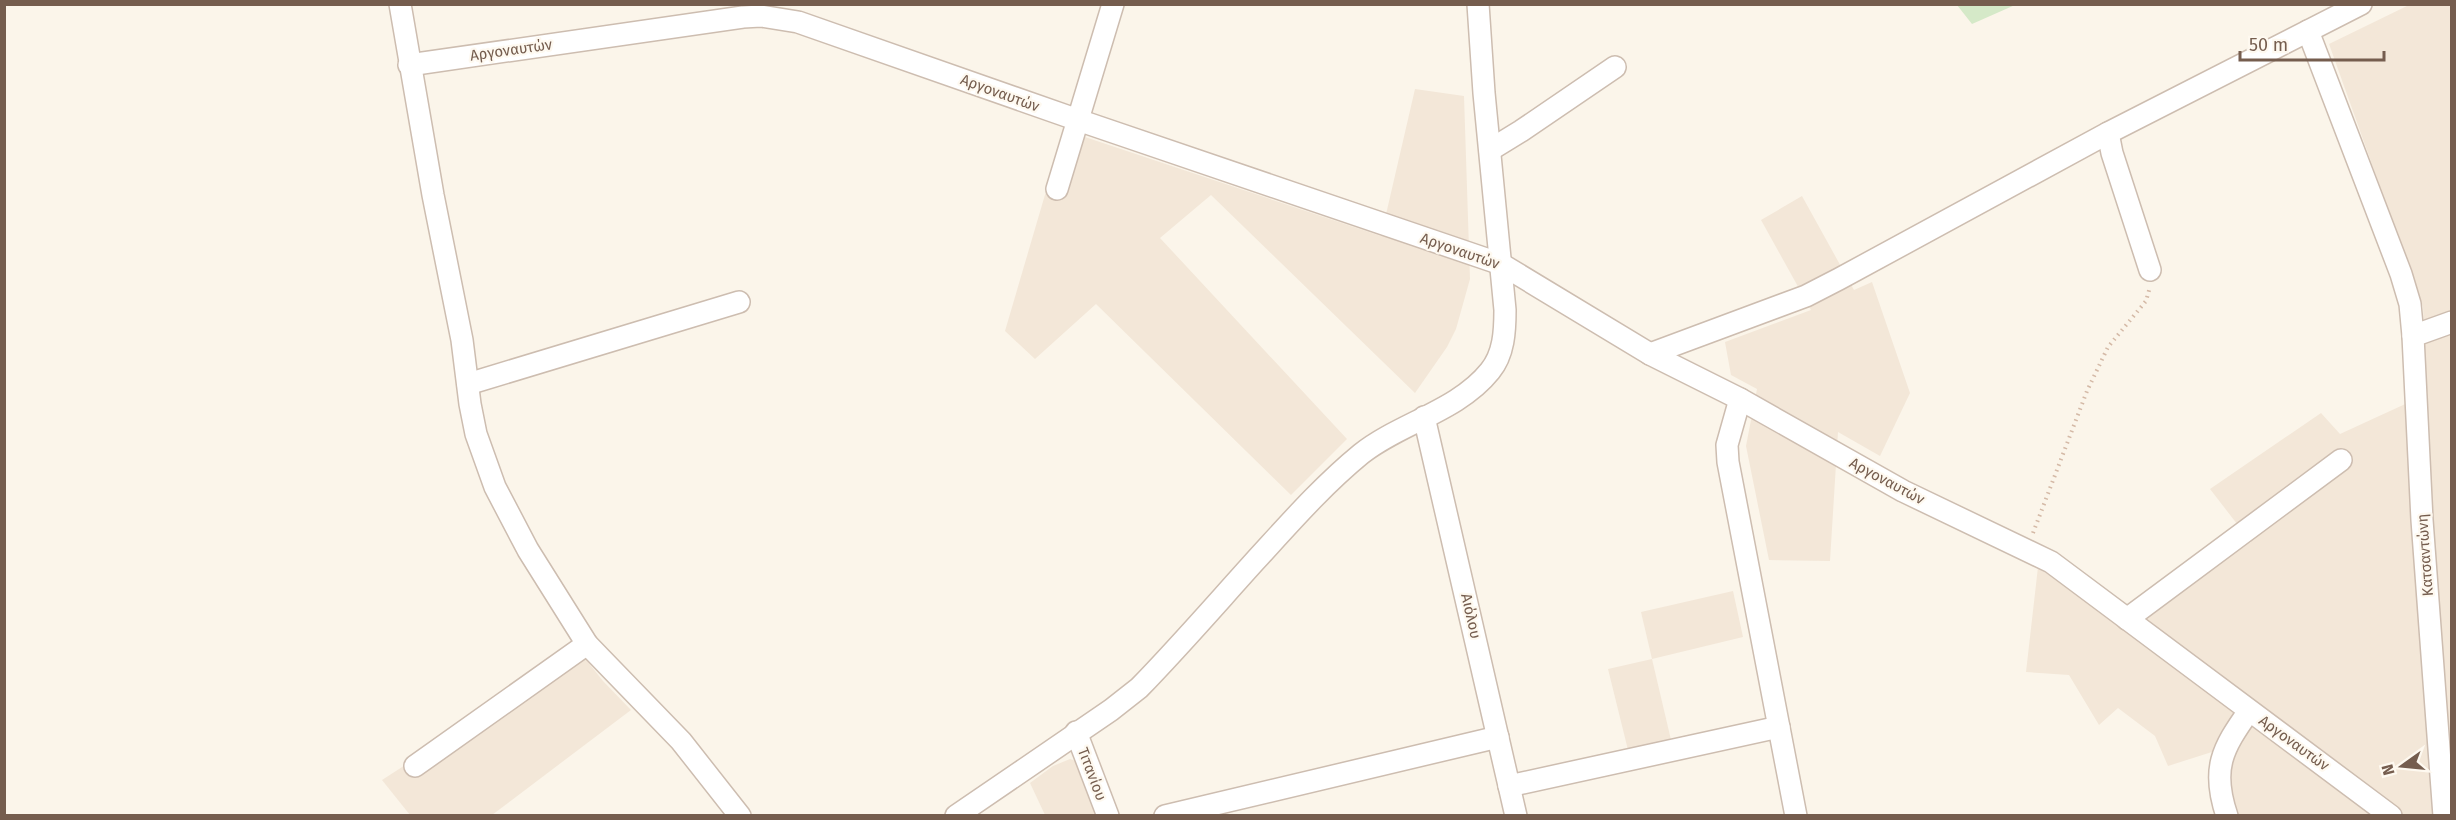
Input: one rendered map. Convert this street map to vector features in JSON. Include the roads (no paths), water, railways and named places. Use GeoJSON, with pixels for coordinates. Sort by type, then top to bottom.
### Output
{"type":"FeatureCollection","features":[{"type":"Feature","properties":{"kind":"street"},"geometry":{"type":"LineString","coordinates":[[400,4],[409,65],[462,340],[476,434],[495,487],[528,549],[586,644],[681,741],[740,816]]}},
{"type":"Feature","properties":{"kind":"street"},"geometry":{"type":"LineString","coordinates":[[1058,189],[1113,4]]}},
{"type":"Feature","properties":{"kind":"street"},"geometry":{"type":"LineString","coordinates":[[956,816],[1111,710],[1138,688],[1290,522],[1344,469],[1375,444],[1476,385],[1495,364],[1501,349],[1505,323],[1478,4]]}},
{"type":"Feature","properties":{"kind":"street"},"geometry":{"type":"LineString","coordinates":[[1650,354],[1806,296],[2108,133],[2361,4]]}},
{"type":"Feature","properties":{"kind":"street","name":"Αργοναυτών"},"geometry":{"type":"LineString","coordinates":[[409,65],[717,20],[761,16],[819,28],[1078,120],[1501,264],[1650,354],[1740,399],[1903,491],[2064,570],[2391,816]]}},
{"type":"Feature","properties":{"kind":"street","name":"Κατσαντώνη"},"geometry":{"type":"LineString","coordinates":[[2308,31],[2401,274],[2410,304],[2414,336],[2422,520],[2444,816]]}},
{"type":"Feature","properties":{"kind":"street"},"geometry":{"type":"LineString","coordinates":[[1490,150],[1521,132],[1615,67]]}},
{"type":"Feature","properties":{"kind":"street"},"geometry":{"type":"LineString","coordinates":[[2108,133],[2112,153],[2150,270]]}},
{"type":"Feature","properties":{"kind":"street"},"geometry":{"type":"LineString","coordinates":[[468,384],[739,302]]}},
{"type":"Feature","properties":{"kind":"street"},"geometry":{"type":"LineString","coordinates":[[2414,336],[2451,322]]}},
{"type":"Feature","properties":{"kind":"street"},"geometry":{"type":"LineString","coordinates":[[1740,399],[1727,445],[1728,462],[1796,816]]}},
{"type":"Feature","properties":{"kind":"street","name":"Αιόλου"},"geometry":{"type":"LineString","coordinates":[[1424,417],[1516,816]]}},
{"type":"Feature","properties":{"kind":"street"},"geometry":{"type":"LineString","coordinates":[[2127,619],[2341,460]]}},
{"type":"Feature","properties":{"kind":"street"},"geometry":{"type":"LineString","coordinates":[[415,766],[586,644]]}},
{"type":"Feature","properties":{"kind":"street"},"geometry":{"type":"LineString","coordinates":[[2227,816],[2220,796],[2219,765],[2227,744],[2249,711]]}},
{"type":"Feature","properties":{"kind":"street"},"geometry":{"type":"LineString","coordinates":[[1509,786],[1779,727]]}},
{"type":"Feature","properties":{"kind":"street","name":"Τιτανίου"},"geometry":{"type":"LineString","coordinates":[[1076,732],[1108,816]]}},
{"type":"Feature","properties":{"kind":"street"},"geometry":{"type":"LineString","coordinates":[[1166,816],[1498,736]]}}]}
